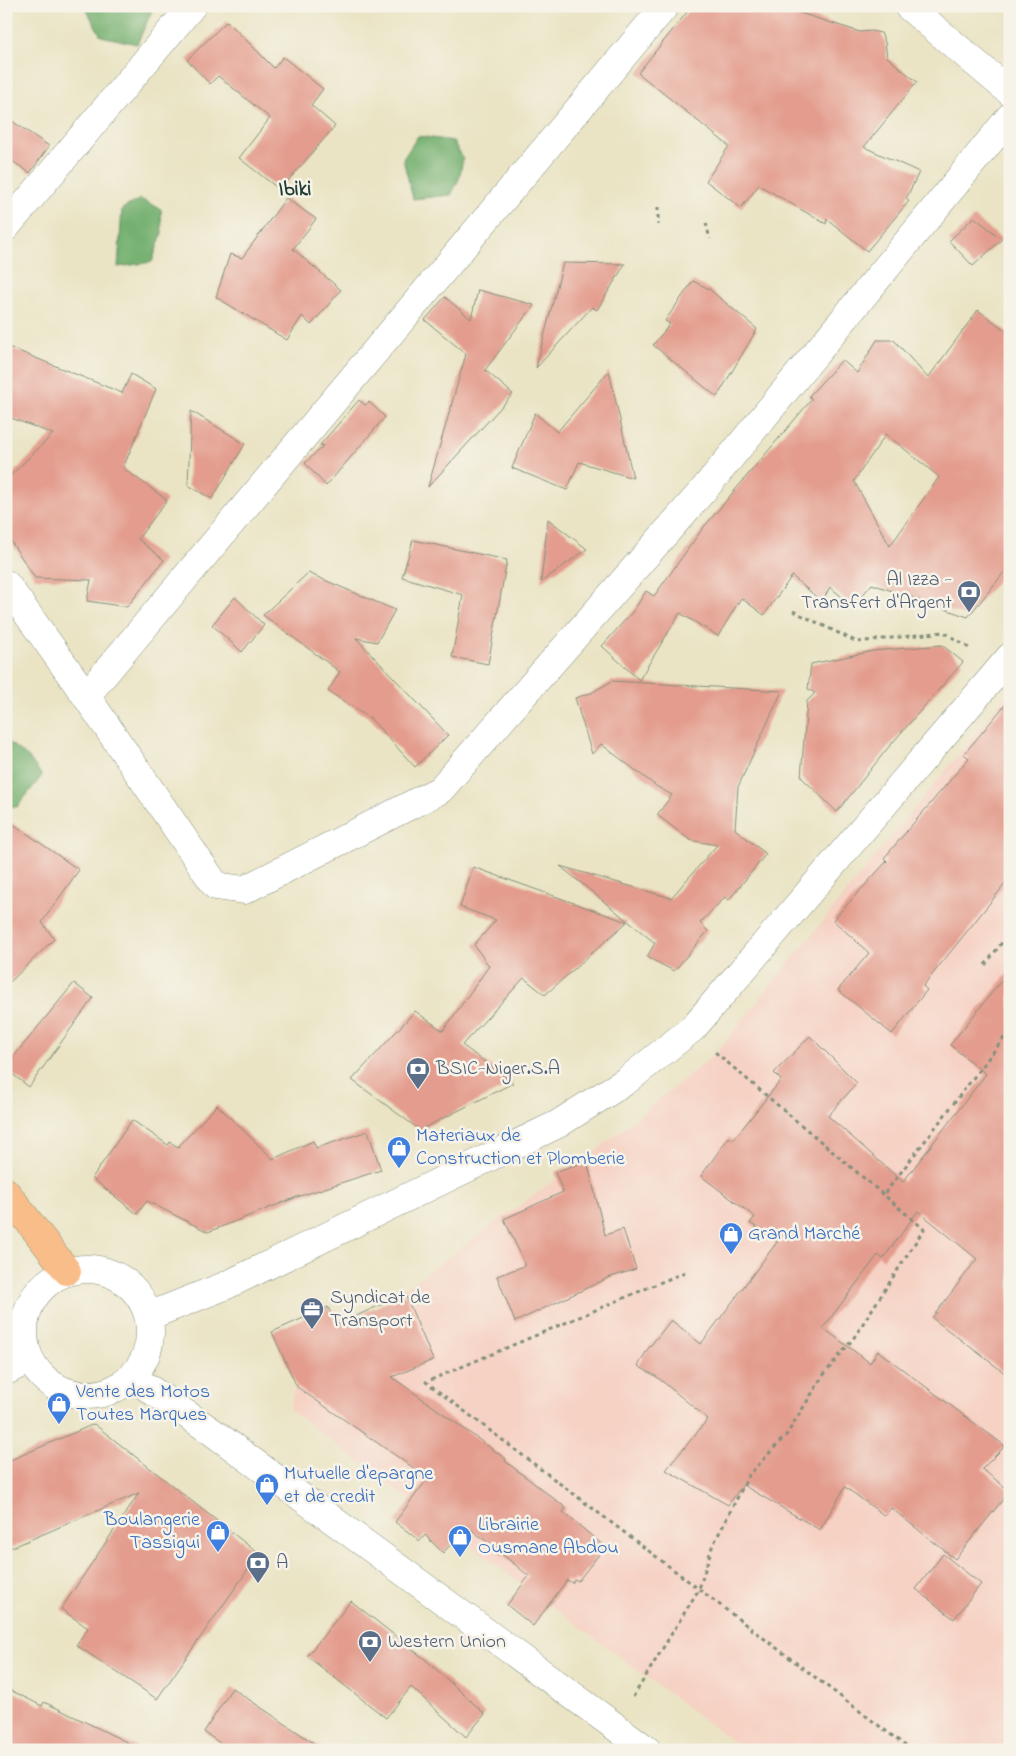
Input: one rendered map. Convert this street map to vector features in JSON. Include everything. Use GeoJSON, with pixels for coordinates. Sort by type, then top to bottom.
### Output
{"type":"FeatureCollection","features":[{"type":"Feature","properties":{"kind":"main road"},"geometry":{"type":"LineString","coordinates":[[6,1192],[67,1271]]}},
{"type":"Feature","properties":{"kind":"street"},"geometry":{"type":"LineString","coordinates":[[6,227],[192,6]]}},
{"type":"Feature","properties":{"kind":"street"},"geometry":{"type":"LineString","coordinates":[[86,696],[665,6]]}},
{"type":"Feature","properties":{"kind":"street"},"geometry":{"type":"LineString","coordinates":[[908,6],[1010,92]]}},
{"type":"Feature","properties":{"kind":"street"},"geometry":{"type":"LineString","coordinates":[[6,584],[86,696],[216,886],[244,890],[440,790],[706,487],[1010,117]]}},
{"type":"Feature","properties":{"kind":"street"},"geometry":{"type":"LineString","coordinates":[[149,1316],[227,1285],[558,1124],[626,1081],[693,1028],[1004,663]]}},
{"type":"Feature","properties":{"kind":"street"},"geometry":{"type":"LineString","coordinates":[[88,1268],[108,1272],[120,1279],[140,1297],[149,1316],[151,1338],[145,1359],[132,1377],[116,1388],[103,1392],[76,1394],[57,1388],[42,1375],[18,1365],[25,1324],[34,1297],[49,1281],[67,1271],[88,1268]]}},
{"type":"Feature","properties":{"kind":"street"},"geometry":{"type":"LineString","coordinates":[[132,1377],[211,1430],[647,1750]]}},
{"type":"Feature","properties":{"kind":"path"},"geometry":{"type":"LineString","coordinates":[[658,207],[658,226]]}},
{"type":"Feature","properties":{"kind":"path"},"geometry":{"type":"LineString","coordinates":[[706,223],[710,238]]}},
{"type":"Feature","properties":{"kind":"path"},"geometry":{"type":"LineString","coordinates":[[793,611],[857,642],[944,632],[1004,663]]}},
{"type":"Feature","properties":{"kind":"path"},"geometry":{"type":"LineString","coordinates":[[985,965],[1010,932]]}},
{"type":"Feature","properties":{"kind":"path"},"geometry":{"type":"LineString","coordinates":[[615,1726],[700,1589],[712,1547],[750,1475],[787,1434],[822,1377],[853,1339],[924,1228],[885,1193],[716,1054],[693,1028]]}},
{"type":"Feature","properties":{"kind":"path"},"geometry":{"type":"LineString","coordinates":[[885,1193],[1010,1030]]}},
{"type":"Feature","properties":{"kind":"path"},"geometry":{"type":"LineString","coordinates":[[685,1272],[426,1382],[912,1750]]}},
{"type":"Feature","properties":{"kind":"shaded area","name":"Grand Marché"},"geometry":{"type":"Polygon","coordinates":[[[1010,691],[1010,1750],[744,1750],[289,1409],[300,1365],[603,1145],[716,1053],[1010,691]]]}},
{"type":"Feature","properties":{"kind":"green space"},"geometry":{"type":"Polygon","coordinates":[[[154,6],[137,44],[101,36],[85,7],[154,6]]]}},
{"type":"Feature","properties":{"kind":"green space"},"geometry":{"type":"Polygon","coordinates":[[[418,136],[453,141],[463,159],[459,179],[451,195],[413,199],[403,159],[418,136]]]}},
{"type":"Feature","properties":{"kind":"green space"},"geometry":{"type":"Polygon","coordinates":[[[140,199],[161,209],[162,233],[152,262],[118,267],[122,209],[140,199]]]}},
{"type":"Feature","properties":{"kind":"green space"},"geometry":{"type":"Polygon","coordinates":[[[6,740],[30,759],[42,776],[17,807],[6,806],[6,740]]]}},
{"type":"Feature","properties":{"kind":"building"},"geometry":{"type":"Polygon","coordinates":[[[692,6],[778,6],[860,32],[871,31],[881,33],[885,42],[887,57],[917,82],[864,147],[919,172],[906,199],[909,201],[867,251],[827,219],[826,224],[759,185],[741,208],[706,181],[729,146],[638,73],[692,6]]]}},
{"type":"Feature","properties":{"kind":"building"},"geometry":{"type":"Polygon","coordinates":[[[227,21],[274,68],[283,57],[323,89],[311,105],[335,126],[280,190],[239,158],[270,118],[218,76],[210,84],[187,60],[227,21]]]}},
{"type":"Feature","properties":{"kind":"building"},"geometry":{"type":"Polygon","coordinates":[[[6,117],[49,146],[30,173],[6,157],[6,117]]]}},
{"type":"Feature","properties":{"kind":"building"},"geometry":{"type":"Polygon","coordinates":[[[286,198],[316,219],[293,249],[341,290],[311,325],[302,316],[287,340],[216,297],[230,254],[242,258],[286,198]]]}},
{"type":"Feature","properties":{"kind":"building"},"geometry":{"type":"Polygon","coordinates":[[[974,217],[1002,239],[973,266],[949,241],[974,217]]]}},
{"type":"Feature","properties":{"kind":"building"},"geometry":{"type":"Polygon","coordinates":[[[563,263],[625,264],[597,310],[592,307],[536,368],[563,263]]]}},
{"type":"Feature","properties":{"kind":"building"},"geometry":{"type":"Polygon","coordinates":[[[693,281],[709,289],[757,329],[717,397],[653,345],[670,324],[665,321],[693,281]]]}},
{"type":"Feature","properties":{"kind":"building"},"geometry":{"type":"Polygon","coordinates":[[[478,290],[534,305],[485,370],[513,394],[428,487],[466,354],[425,320],[445,297],[471,319],[478,290]]]}},
{"type":"Feature","properties":{"kind":"building"},"geometry":{"type":"Polygon","coordinates":[[[978,310],[1010,334],[1010,565],[968,617],[872,584],[853,606],[830,587],[822,602],[792,576],[764,615],[741,598],[718,636],[680,613],[639,680],[602,646],[634,610],[646,591],[654,596],[703,528],[812,399],[809,396],[842,360],[857,373],[877,340],[894,340],[928,378],[978,310]],[[886,434],[854,481],[890,546],[939,477],[886,434]]]}},
{"type":"Feature","properties":{"kind":"building"},"geometry":{"type":"Polygon","coordinates":[[[6,346],[122,393],[131,374],[156,389],[123,468],[167,500],[138,539],[164,560],[127,607],[87,601],[91,580],[35,578],[6,534],[6,480],[53,434],[6,416],[6,346]]]}},
{"type":"Feature","properties":{"kind":"building"},"geometry":{"type":"Polygon","coordinates":[[[609,371],[633,478],[579,462],[567,490],[512,468],[535,413],[557,432],[609,371]]]}},
{"type":"Feature","properties":{"kind":"building"},"geometry":{"type":"Polygon","coordinates":[[[359,400],[365,405],[369,402],[385,417],[326,486],[305,463],[323,446],[320,445],[359,400]]]}},
{"type":"Feature","properties":{"kind":"building"},"geometry":{"type":"Polygon","coordinates":[[[191,411],[245,444],[212,499],[188,485],[191,411]]]}},
{"type":"Feature","properties":{"kind":"building"},"geometry":{"type":"Polygon","coordinates":[[[548,519],[587,549],[541,582],[548,519]]]}},
{"type":"Feature","properties":{"kind":"building"},"geometry":{"type":"Polygon","coordinates":[[[413,540],[507,560],[488,664],[452,657],[463,595],[402,577],[413,540]]]}},
{"type":"Feature","properties":{"kind":"building"},"geometry":{"type":"Polygon","coordinates":[[[308,573],[395,610],[377,642],[356,638],[448,735],[415,767],[371,719],[328,691],[340,672],[263,615],[308,573]]]}},
{"type":"Feature","properties":{"kind":"building"},"geometry":{"type":"Polygon","coordinates":[[[235,597],[264,625],[242,652],[212,625],[235,597]]]}},
{"type":"Feature","properties":{"kind":"building"},"geometry":{"type":"Polygon","coordinates":[[[942,645],[963,662],[887,749],[837,812],[801,777],[807,701],[815,693],[808,689],[811,664],[873,651],[942,645]]]}},
{"type":"Feature","properties":{"kind":"building"},"geometry":{"type":"Polygon","coordinates":[[[612,681],[782,691],[738,787],[735,829],[766,854],[729,900],[725,897],[700,923],[708,931],[674,971],[647,957],[655,943],[560,866],[671,898],[717,845],[690,840],[657,815],[672,795],[656,786],[601,744],[592,754],[575,698],[591,693],[612,681]]]}},
{"type":"Feature","properties":{"kind":"building"},"geometry":{"type":"Polygon","coordinates":[[[1010,699],[1010,878],[923,986],[927,990],[892,1034],[838,990],[869,953],[833,920],[887,861],[884,858],[969,758],[964,754],[1010,699]]]}},
{"type":"Feature","properties":{"kind":"building"},"geometry":{"type":"Polygon","coordinates":[[[6,819],[79,870],[42,922],[54,939],[6,986],[6,819]]]}},
{"type":"Feature","properties":{"kind":"building"},"geometry":{"type":"Polygon","coordinates":[[[473,867],[627,922],[545,995],[524,978],[462,1045],[513,1083],[420,1130],[352,1080],[415,1011],[443,1031],[489,966],[474,945],[496,920],[460,907],[473,867]]]}},
{"type":"Feature","properties":{"kind":"building"},"geometry":{"type":"Polygon","coordinates":[[[1010,970],[1010,1377],[932,1318],[977,1259],[918,1211],[883,1259],[878,1255],[823,1328],[870,1363],[878,1351],[1005,1446],[982,1469],[1010,1491],[955,1559],[891,1508],[885,1516],[845,1487],[820,1530],[743,1485],[728,1505],[666,1470],[708,1419],[657,1377],[638,1366],[647,1350],[671,1320],[701,1344],[777,1242],[750,1223],[755,1217],[701,1176],[729,1137],[733,1140],[781,1080],[774,1073],[810,1036],[857,1083],[828,1116],[903,1182],[986,1074],[950,1045],[1010,970]]]}},
{"type":"Feature","properties":{"kind":"building"},"geometry":{"type":"Polygon","coordinates":[[[74,983],[93,998],[29,1087],[6,1069],[6,1066],[74,983]]]}},
{"type":"Feature","properties":{"kind":"building"},"geometry":{"type":"Polygon","coordinates":[[[217,1105],[273,1159],[313,1141],[316,1148],[368,1131],[381,1170],[297,1197],[208,1232],[147,1201],[137,1214],[92,1178],[132,1120],[168,1145],[170,1142],[178,1147],[217,1105]]]}},
{"type":"Feature","properties":{"kind":"building"},"geometry":{"type":"Polygon","coordinates":[[[587,1161],[605,1235],[623,1229],[636,1269],[608,1278],[515,1322],[497,1276],[524,1266],[524,1262],[504,1219],[563,1192],[555,1172],[587,1161]]]}},
{"type":"Feature","properties":{"kind":"building"},"geometry":{"type":"Polygon","coordinates":[[[405,1294],[433,1360],[392,1377],[506,1459],[505,1461],[566,1508],[563,1512],[605,1547],[578,1581],[575,1579],[572,1583],[567,1580],[533,1626],[507,1605],[529,1576],[467,1526],[443,1553],[425,1535],[420,1541],[395,1522],[428,1478],[297,1387],[272,1332],[328,1307],[336,1325],[405,1294]]]}},
{"type":"Feature","properties":{"kind":"building"},"geometry":{"type":"Polygon","coordinates":[[[94,1424],[259,1554],[157,1699],[76,1645],[88,1628],[61,1609],[139,1493],[6,1550],[6,1462],[94,1424]]]}},
{"type":"Feature","properties":{"kind":"building"},"geometry":{"type":"Polygon","coordinates":[[[943,1554],[981,1584],[954,1619],[916,1589],[943,1554]]]}},
{"type":"Feature","properties":{"kind":"building"},"geometry":{"type":"Polygon","coordinates":[[[351,1601],[426,1660],[485,1714],[466,1737],[411,1687],[386,1718],[307,1656],[351,1601]]]}},
{"type":"Feature","properties":{"kind":"building"},"geometry":{"type":"Polygon","coordinates":[[[6,1688],[42,1706],[44,1702],[143,1750],[6,1750],[6,1688]]]}},
{"type":"Feature","properties":{"kind":"building"},"geometry":{"type":"Polygon","coordinates":[[[232,1688],[324,1750],[230,1750],[204,1732],[232,1688]]]}},
{"type":"Feature","properties":{"kind":"place","name":"Al Izza - Transfert d'Argent"},"geometry":{"type":"Point","coordinates":[969,613]}},
{"type":"Feature","properties":{"kind":"place","name":"BSIC-Niger.S.A"},"geometry":{"type":"Point","coordinates":[418,1090]}},
{"type":"Feature","properties":{"kind":"place","name":"Materiaux de Construction et Plomberie"},"geometry":{"type":"Point","coordinates":[399,1169]}},
{"type":"Feature","properties":{"kind":"place","name":"Grand Marché"},"geometry":{"type":"Point","coordinates":[731,1255]}},
{"type":"Feature","properties":{"kind":"place","name":"Syndicat de Transport"},"geometry":{"type":"Point","coordinates":[312,1330]}},
{"type":"Feature","properties":{"kind":"place","name":"Vente des Motos Toutes Marques"},"geometry":{"type":"Point","coordinates":[59,1425]}},
{"type":"Feature","properties":{"kind":"place","name":"Mutuelle d'epargne et de credit"},"geometry":{"type":"Point","coordinates":[267,1506]}},
{"type":"Feature","properties":{"kind":"place","name":"Boulangerie Tassigui"},"geometry":{"type":"Point","coordinates":[218,1553]}},
{"type":"Feature","properties":{"kind":"place","name":"Librairie Ousmane Abdou"},"geometry":{"type":"Point","coordinates":[460,1558]}},
{"type":"Feature","properties":{"kind":"place","name":"A"},"geometry":{"type":"Point","coordinates":[258,1584]}},
{"type":"Feature","properties":{"kind":"place","name":"Western Union"},"geometry":{"type":"Point","coordinates":[370,1663]}},
{"type":"Feature","properties":{"kind":"district","name":"Ibiki"},"geometry":{"type":"Point","coordinates":[295,190]}}]}
